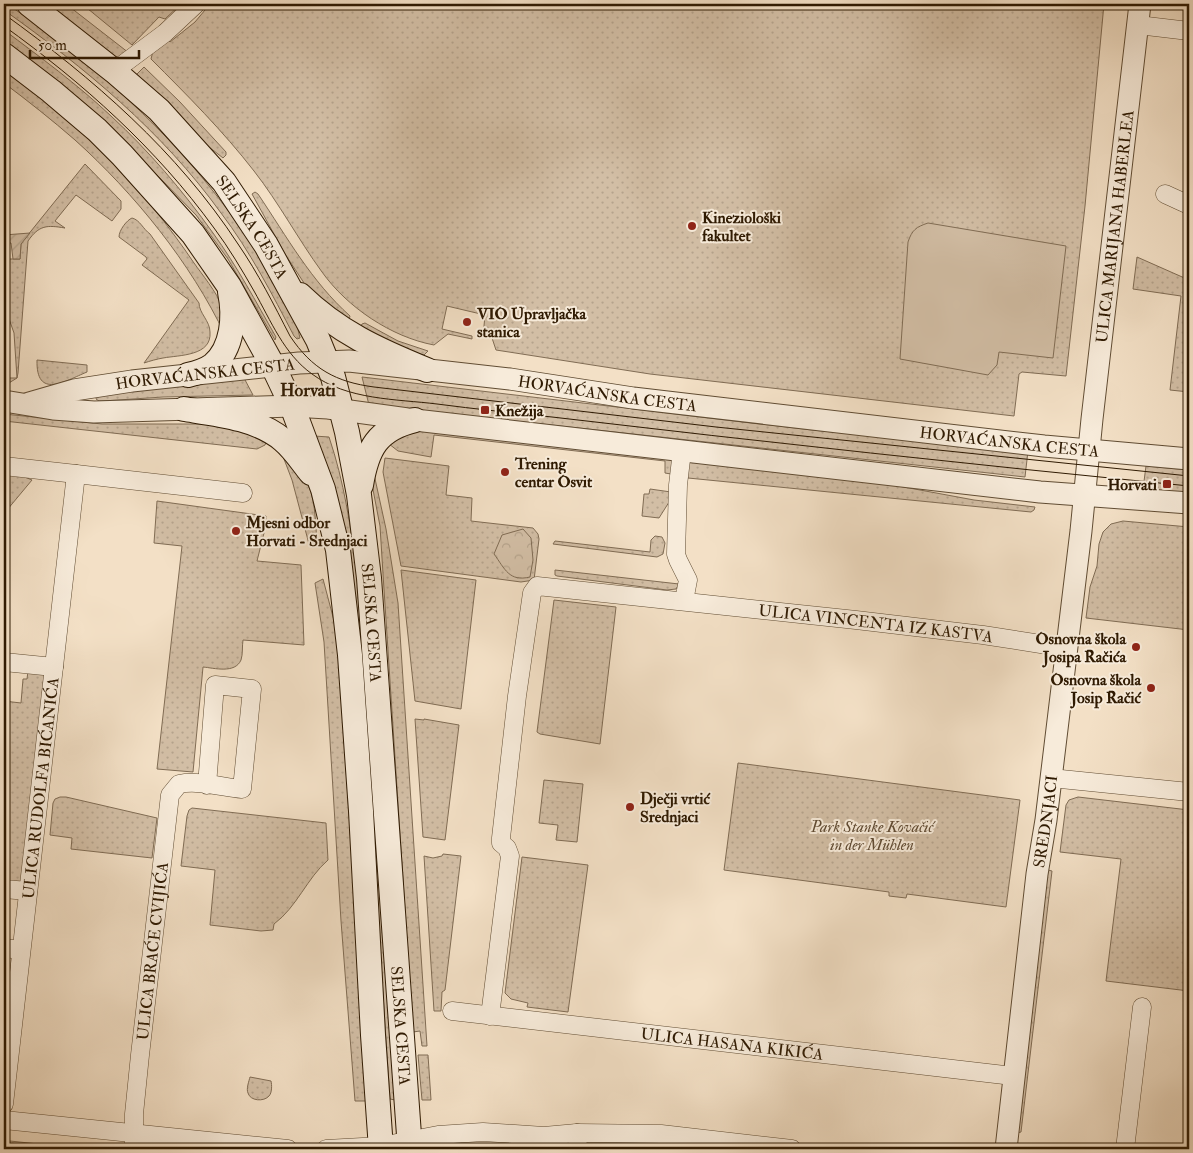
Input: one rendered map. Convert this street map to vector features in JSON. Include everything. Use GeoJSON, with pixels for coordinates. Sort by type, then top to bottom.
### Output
{"type":"FeatureCollection","features":[{"type":"Feature","properties":{"kind":"main road","name":"SELSKA CESTA"},"geometry":{"type":"LineString","coordinates":[[29,4],[114,71],[159,110],[224,182],[249,218],[286,281],[328,362],[342,410],[359,494],[369,578],[409,1145]]}},
{"type":"Feature","properties":{"kind":"main road","name":"SELSKA CESTA"},"geometry":{"type":"LineString","coordinates":[[4,55],[97,130],[193,234],[229,286],[273,366],[292,406],[323,489],[338,550],[350,655],[362,821],[381,1147]]}},
{"type":"Feature","properties":{"kind":"main road"},"geometry":{"type":"LineString","coordinates":[[286,281],[320,314],[349,334],[379,350],[427,370]]}},
{"type":"Feature","properties":{"kind":"main road"},"geometry":{"type":"LineString","coordinates":[[188,375],[208,369],[225,350],[231,324],[229,286]]}},
{"type":"Feature","properties":{"kind":"main road"},"geometry":{"type":"LineString","coordinates":[[184,409],[224,416],[266,429],[289,446],[323,489]]}},
{"type":"Feature","properties":{"kind":"main road"},"geometry":{"type":"LineString","coordinates":[[359,494],[366,460],[377,440],[395,426],[415,420]]}},
{"type":"Feature","properties":{"kind":"street"},"geometry":{"type":"LineString","coordinates":[[114,71],[165,33],[196,4]]}},
{"type":"Feature","properties":{"kind":"street","name":"ULICA MARIJANA HABERLEA"},"geometry":{"type":"LineString","coordinates":[[1085,495],[1140,4]]}},
{"type":"Feature","properties":{"kind":"street"},"geometry":{"type":"LineString","coordinates":[[1138,25],[1189,30]]}},
{"type":"Feature","properties":{"kind":"street"},"geometry":{"type":"LineString","coordinates":[[1165,194],[1189,204]]}},
{"type":"Feature","properties":{"kind":"street","name":"HORVAĆANSKA CESTA"},"geometry":{"type":"LineString","coordinates":[[26,404],[53,395],[132,381],[273,366],[349,361],[510,380],[652,400],[1044,446],[1189,459]]}},
{"type":"Feature","properties":{"kind":"street","name":"HORVAĆANSKA CESTA"},"geometry":{"type":"LineString","coordinates":[[4,401],[54,409],[94,412],[292,406],[342,410],[1040,492],[1189,503]]}},
{"type":"Feature","properties":{"kind":"street"},"geometry":{"type":"LineString","coordinates":[[682,450],[678,485],[676,554],[688,580],[684,602]]}},
{"type":"Feature","properties":{"kind":"street"},"geometry":{"type":"LineString","coordinates":[[4,466],[243,493]]}},
{"type":"Feature","properties":{"kind":"street","name":"ULICA RUDOLFA BIĆANIĆA"},"geometry":{"type":"LineString","coordinates":[[4,1104],[12,949],[28,891],[76,474]]}},
{"type":"Feature","properties":{"kind":"street","name":"SREDNJACI"},"geometry":{"type":"LineString","coordinates":[[1006,1149],[1037,874],[1051,778],[1085,495]]}},
{"type":"Feature","properties":{"kind":"street","name":"ULICA VINCENTA IZ KASTVA"},"geometry":{"type":"LineString","coordinates":[[490,1016],[510,856],[508,848],[501,843],[501,838],[517,696],[532,593],[537,586],[903,625],[1066,648]]}},
{"type":"Feature","properties":{"kind":"street"},"geometry":{"type":"LineString","coordinates":[[4,662],[54,666]]}},
{"type":"Feature","properties":{"kind":"street","name":"ULICA BRAĆE CVIJIĆA"},"geometry":{"type":"LineString","coordinates":[[134,1141],[134,1114],[141,1046],[170,795],[179,784],[186,783],[242,789],[252,688],[215,685],[207,785]]}},
{"type":"Feature","properties":{"kind":"street"},"geometry":{"type":"LineString","coordinates":[[1051,778],[1189,792]]}},
{"type":"Feature","properties":{"kind":"street"},"geometry":{"type":"LineString","coordinates":[[4,888],[28,891]]}},
{"type":"Feature","properties":{"kind":"street"},"geometry":{"type":"LineString","coordinates":[[1125,1149],[1142,1007]]}},
{"type":"Feature","properties":{"kind":"street","name":"ULICA HASANA KIKIĆA"},"geometry":{"type":"LineString","coordinates":[[452,1011],[1013,1076]]}},
{"type":"Feature","properties":{"kind":"street"},"geometry":{"type":"LineString","coordinates":[[4,1120],[134,1141],[288,1149]]}},
{"type":"Feature","properties":{"kind":"street"},"geometry":{"type":"LineString","coordinates":[[326,1149],[409,1145],[438,1135],[482,1132],[544,1136],[578,1141],[661,1134],[721,1145],[792,1149]]}},
{"type":"Feature","properties":{"kind":"green space"},"geometry":{"type":"Polygon","coordinates":[[[4,4],[7,4],[48,33],[100,75],[156,126],[182,154],[230,213],[251,244],[288,306],[300,338],[297,339],[294,336],[260,273],[232,227],[174,155],[121,102],[93,78],[4,10],[4,4]]]}},
{"type":"Feature","properties":{"kind":"green space"},"geometry":{"type":"Polygon","coordinates":[[[47,4],[66,4],[129,53],[122,63],[47,4]]]}},
{"type":"Feature","properties":{"kind":"green space"},"geometry":{"type":"Polygon","coordinates":[[[82,4],[181,4],[165,19],[159,17],[132,45],[82,4]]]}},
{"type":"Feature","properties":{"kind":"green space","name":"Kineziološki fakultet"},"geometry":{"type":"Polygon","coordinates":[[[210,4],[1104,4],[1085,206],[1066,376],[1022,372],[1019,374],[1014,416],[650,374],[496,350],[491,335],[482,332],[485,315],[447,306],[442,329],[472,336],[472,339],[448,334],[434,345],[402,335],[371,319],[332,285],[263,183],[242,156],[151,59],[153,51],[167,39],[170,42],[195,22],[210,4]]]}},
{"type":"Feature","properties":{"kind":"green space"},"geometry":{"type":"Polygon","coordinates":[[[4,30],[98,104],[139,143],[165,172],[202,217],[230,258],[276,337],[275,340],[228,259],[196,215],[118,135],[48,74],[4,41],[4,30]]]}},
{"type":"Feature","properties":{"kind":"green space"},"geometry":{"type":"Polygon","coordinates":[[[144,67],[180,102],[226,152],[223,158],[199,139],[136,75],[144,67]]]}},
{"type":"Feature","properties":{"kind":"green space"},"geometry":{"type":"Polygon","coordinates":[[[4,69],[58,111],[108,157],[153,208],[217,295],[222,308],[225,335],[196,282],[159,230],[119,183],[75,140],[4,83],[4,69]]]}},
{"type":"Feature","properties":{"kind":"green space"},"geometry":{"type":"Polygon","coordinates":[[[85,164],[121,201],[121,209],[112,221],[76,195],[55,221],[65,228],[44,227],[36,232],[28,241],[17,378],[14,333],[8,316],[4,259],[20,259],[23,241],[85,164]]]}},
{"type":"Feature","properties":{"kind":"green space"},"geometry":{"type":"Polygon","coordinates":[[[255,192],[311,273],[350,316],[348,324],[306,286],[285,254],[252,194],[255,192]]]}},
{"type":"Feature","properties":{"kind":"green space"},"geometry":{"type":"Polygon","coordinates":[[[132,218],[150,234],[199,303],[210,332],[206,346],[194,353],[161,358],[144,363],[189,300],[142,265],[147,259],[146,257],[119,237],[120,231],[132,218]]]}},
{"type":"Feature","properties":{"kind":"green space"},"geometry":{"type":"Polygon","coordinates":[[[928,223],[1066,246],[1053,358],[999,352],[997,365],[988,375],[900,359],[908,242],[915,230],[928,223]]]}},
{"type":"Feature","properties":{"kind":"green space"},"geometry":{"type":"Polygon","coordinates":[[[30,233],[21,244],[20,259],[13,259],[11,243],[4,243],[4,235],[30,233]]]}},
{"type":"Feature","properties":{"kind":"green space"},"geometry":{"type":"Polygon","coordinates":[[[1137,257],[1189,280],[1189,392],[1170,390],[1181,296],[1133,289],[1137,257]]]}},
{"type":"Feature","properties":{"kind":"green space"},"geometry":{"type":"Polygon","coordinates":[[[365,323],[398,341],[428,351],[424,355],[411,352],[358,330],[365,323]]]}},
{"type":"Feature","properties":{"kind":"green space"},"geometry":{"type":"Polygon","coordinates":[[[37,360],[87,365],[87,372],[61,383],[47,384],[41,380],[37,360]]]}},
{"type":"Feature","properties":{"kind":"green space"},"geometry":{"type":"Polygon","coordinates":[[[362,377],[812,430],[1028,451],[1025,477],[369,405],[362,377]]]}},
{"type":"Feature","properties":{"kind":"green space"},"geometry":{"type":"Polygon","coordinates":[[[4,378],[17,378],[4,386],[4,378]]]}},
{"type":"Feature","properties":{"kind":"green space"},"geometry":{"type":"Polygon","coordinates":[[[244,378],[253,395],[163,397],[103,401],[96,399],[97,395],[244,378]]]}},
{"type":"Feature","properties":{"kind":"green space"},"geometry":{"type":"Polygon","coordinates":[[[4,414],[102,424],[229,424],[244,427],[266,442],[265,445],[257,449],[4,421],[4,414]]]}},
{"type":"Feature","properties":{"kind":"green space"},"geometry":{"type":"Polygon","coordinates":[[[409,428],[669,457],[674,462],[671,474],[665,473],[665,461],[434,435],[431,457],[398,451],[384,440],[409,428]]]}},
{"type":"Feature","properties":{"kind":"green space"},"geometry":{"type":"Polygon","coordinates":[[[314,436],[329,437],[346,505],[357,575],[395,1100],[390,1099],[372,829],[314,436]]]}},
{"type":"Feature","properties":{"kind":"green space"},"geometry":{"type":"Polygon","coordinates":[[[279,446],[308,484],[314,508],[317,542],[309,544],[292,480],[279,446]]]}},
{"type":"Feature","properties":{"kind":"green space"},"geometry":{"type":"Polygon","coordinates":[[[385,458],[449,466],[446,495],[472,498],[471,521],[533,528],[538,534],[539,539],[534,580],[521,582],[401,566],[383,472],[385,458]]]}},
{"type":"Feature","properties":{"kind":"green space"},"geometry":{"type":"Polygon","coordinates":[[[697,460],[893,485],[974,500],[1035,507],[1031,512],[688,478],[681,473],[689,462],[697,460]]]}},
{"type":"Feature","properties":{"kind":"green space"},"geometry":{"type":"Polygon","coordinates":[[[372,465],[386,529],[398,603],[427,1046],[422,1046],[420,1031],[413,1032],[380,526],[370,474],[372,465]]]}},
{"type":"Feature","properties":{"kind":"green space"},"geometry":{"type":"Polygon","coordinates":[[[1146,466],[1189,470],[1189,494],[1143,489],[1146,466]]]}},
{"type":"Feature","properties":{"kind":"green space"},"geometry":{"type":"Polygon","coordinates":[[[10,471],[32,480],[7,510],[4,510],[4,482],[8,482],[10,471]]]}},
{"type":"Feature","properties":{"kind":"green space"},"geometry":{"type":"Polygon","coordinates":[[[650,489],[671,492],[671,499],[659,518],[642,516],[644,494],[649,494],[650,489]]]}},
{"type":"Feature","properties":{"kind":"green space"},"geometry":{"type":"Polygon","coordinates":[[[157,501],[266,516],[266,525],[257,561],[301,565],[304,645],[243,640],[241,660],[234,667],[224,669],[203,667],[193,772],[157,769],[182,546],[154,543],[157,501]]]}},
{"type":"Feature","properties":{"kind":"green space"},"geometry":{"type":"Polygon","coordinates":[[[1123,521],[1189,527],[1189,630],[1086,618],[1090,587],[1097,566],[1099,544],[1103,532],[1111,524],[1123,521]]]}},
{"type":"Feature","properties":{"kind":"green space"},"geometry":{"type":"Polygon","coordinates":[[[523,529],[531,538],[533,560],[530,577],[517,578],[508,573],[494,554],[502,535],[523,529]]]}},
{"type":"Feature","properties":{"kind":"green space"},"geometry":{"type":"Polygon","coordinates":[[[655,536],[662,537],[665,543],[663,554],[657,557],[553,544],[555,541],[650,552],[651,540],[655,536]]]}},
{"type":"Feature","properties":{"kind":"green space"},"geometry":{"type":"Polygon","coordinates":[[[401,570],[476,580],[461,709],[415,701],[401,570]]]}},
{"type":"Feature","properties":{"kind":"green space"},"geometry":{"type":"Polygon","coordinates":[[[555,570],[679,584],[676,589],[667,590],[557,576],[555,575],[555,570]]]}},
{"type":"Feature","properties":{"kind":"green space"},"geometry":{"type":"Polygon","coordinates":[[[323,579],[337,632],[368,1101],[355,1101],[341,921],[324,642],[315,583],[323,579]]]}},
{"type":"Feature","properties":{"kind":"green space"},"geometry":{"type":"Polygon","coordinates":[[[554,600],[616,607],[600,744],[537,732],[554,600]]]}},
{"type":"Feature","properties":{"kind":"green space"},"geometry":{"type":"Polygon","coordinates":[[[28,671],[39,672],[44,675],[46,683],[24,877],[20,882],[4,882],[4,701],[21,703],[23,679],[27,679],[28,671]]]}},
{"type":"Feature","properties":{"kind":"green space"},"geometry":{"type":"Polygon","coordinates":[[[415,719],[459,725],[445,840],[423,837],[415,719]]]}},
{"type":"Feature","properties":{"kind":"green space","name":"Park Stanke Kovačić in der Mühlen"},"geometry":{"type":"Polygon","coordinates":[[[738,763],[1020,800],[1006,907],[907,894],[906,898],[889,896],[889,892],[724,870],[738,763]]]}},
{"type":"Feature","properties":{"kind":"green space"},"geometry":{"type":"Polygon","coordinates":[[[544,780],[583,784],[577,842],[556,840],[558,825],[539,823],[544,780]]]}},
{"type":"Feature","properties":{"kind":"green space"},"geometry":{"type":"Polygon","coordinates":[[[60,797],[157,818],[152,858],[71,849],[72,838],[50,835],[53,803],[55,799],[60,797]]]}},
{"type":"Feature","properties":{"kind":"green space"},"geometry":{"type":"Polygon","coordinates":[[[1078,797],[1189,810],[1189,991],[1106,981],[1121,859],[1060,852],[1066,805],[1069,800],[1078,797]]]}},
{"type":"Feature","properties":{"kind":"green space"},"geometry":{"type":"Polygon","coordinates":[[[192,808],[326,823],[328,860],[314,875],[289,909],[274,924],[273,930],[261,931],[210,925],[215,870],[181,866],[187,816],[192,808]]]}},
{"type":"Feature","properties":{"kind":"green space"},"geometry":{"type":"Polygon","coordinates":[[[443,854],[461,856],[445,990],[442,992],[441,1011],[434,1011],[424,856],[433,858],[443,854]]]}},
{"type":"Feature","properties":{"kind":"green space"},"geometry":{"type":"Polygon","coordinates":[[[522,857],[588,865],[568,1012],[527,1007],[528,1003],[511,999],[505,993],[522,857]]]}},
{"type":"Feature","properties":{"kind":"green space"},"geometry":{"type":"Polygon","coordinates":[[[1048,870],[1052,871],[1021,1132],[1017,1133],[1048,870]]]}},
{"type":"Feature","properties":{"kind":"green space"},"geometry":{"type":"Polygon","coordinates":[[[418,1055],[428,1055],[431,1100],[422,1100],[418,1055]]]}},
{"type":"Feature","properties":{"kind":"green space"},"geometry":{"type":"Polygon","coordinates":[[[250,1077],[271,1081],[272,1089],[267,1098],[257,1100],[249,1096],[247,1089],[250,1077]]]}},
{"type":"Feature","properties":{"kind":"green space"},"geometry":{"type":"Polygon","coordinates":[[[10,1141],[85,1149],[9,1149],[10,1141]]]}},
{"type":"Feature","properties":{"kind":"tram line"},"geometry":{"type":"LineString","coordinates":[[4,14],[102,91],[161,147],[214,210],[238,244],[298,347],[316,365],[348,382],[374,387],[716,427],[1189,476]]}},
{"type":"Feature","properties":{"kind":"tram line"},"geometry":{"type":"LineString","coordinates":[[4,26],[62,70],[117,118],[143,144],[192,199],[225,243],[279,336],[294,357],[312,374],[326,383],[341,389],[356,394],[389,399],[870,453],[1189,486]]}},
{"type":"Feature","properties":{"kind":"place","name":"Kineziološki fakultet"},"geometry":{"type":"Point","coordinates":[692,226]}},
{"type":"Feature","properties":{"kind":"place","name":"VIO Upravljačka stanica"},"geometry":{"type":"Point","coordinates":[467,322]}},
{"type":"Feature","properties":{"kind":"place","name":"Knežija"},"geometry":{"type":"Point","coordinates":[485,410]}},
{"type":"Feature","properties":{"kind":"place","name":"Trening centar Osvit"},"geometry":{"type":"Point","coordinates":[505,472]}},
{"type":"Feature","properties":{"kind":"place","name":"Horvati"},"geometry":{"type":"Point","coordinates":[1167,484]}},
{"type":"Feature","properties":{"kind":"place","name":"Mjesni odbor Horvati - Srednjaci"},"geometry":{"type":"Point","coordinates":[236,531]}},
{"type":"Feature","properties":{"kind":"place","name":"Osnovna škola Josipa Račića"},"geometry":{"type":"Point","coordinates":[1136,647]}},
{"type":"Feature","properties":{"kind":"place","name":"Osnovna škola Josip Račić"},"geometry":{"type":"Point","coordinates":[1151,688]}},
{"type":"Feature","properties":{"kind":"place","name":"Dječji vrtić Srednjaci"},"geometry":{"type":"Point","coordinates":[630,807]}},
{"type":"Feature","properties":{"kind":"district","name":"Horvati"},"geometry":{"type":"Point","coordinates":[308,390]}}]}
